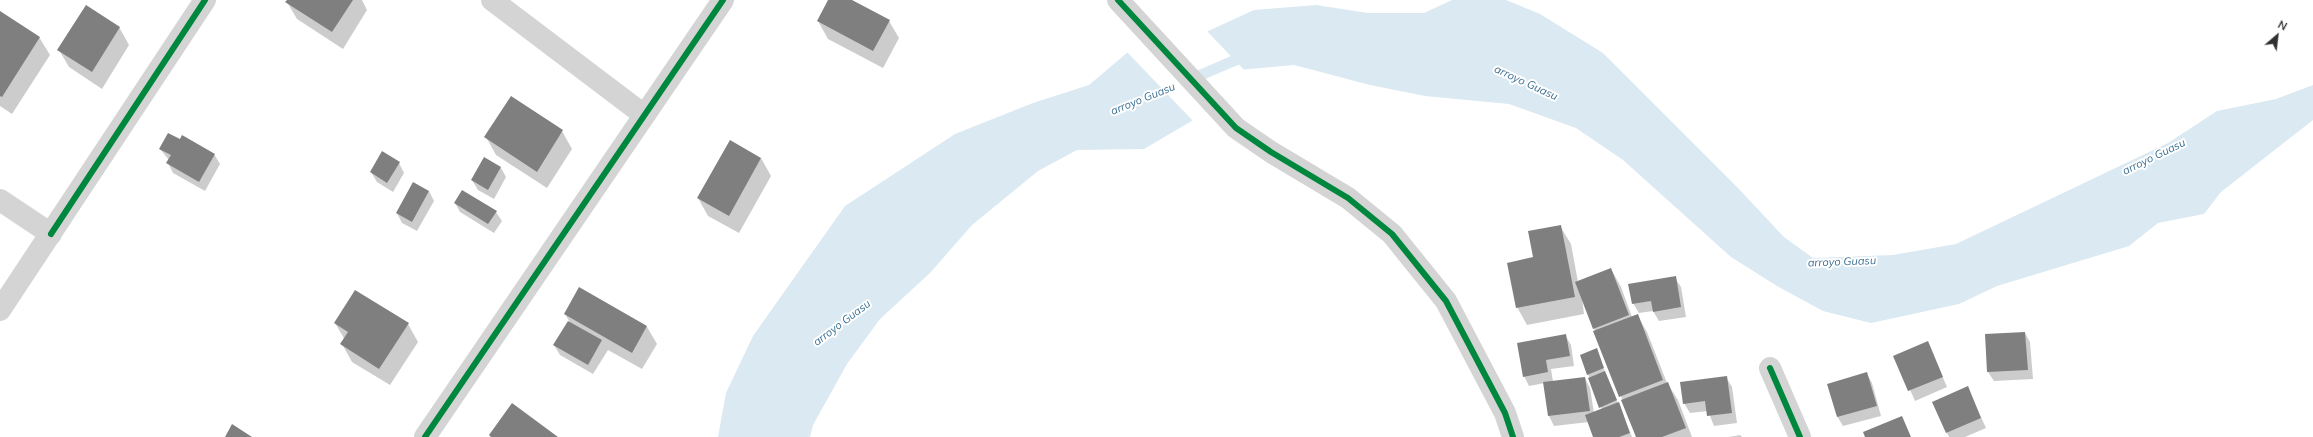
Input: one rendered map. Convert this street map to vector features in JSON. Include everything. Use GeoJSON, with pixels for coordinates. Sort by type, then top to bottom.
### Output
{"type":"FeatureCollection","features":[{"type":"Feature","properties":{"kind":"street"},"geometry":{"type":"LineString","coordinates":[[0,310],[205,0]]}},
{"type":"Feature","properties":{"kind":"street"},"geometry":{"type":"LineString","coordinates":[[492,0],[644,115]]}},
{"type":"Feature","properties":{"kind":"street"},"geometry":{"type":"LineString","coordinates":[[424,437],[723,0]]}},
{"type":"Feature","properties":{"kind":"street"},"geometry":{"type":"LineString","coordinates":[[1118,0],[1236,128],[1271,152],[1348,198],[1392,234],[1446,301],[1505,413],[1512,437]]}},
{"type":"Feature","properties":{"kind":"street"},"geometry":{"type":"LineString","coordinates":[[0,200],[51,234]]}},
{"type":"Feature","properties":{"kind":"street"},"geometry":{"type":"LineString","coordinates":[[1770,368],[1800,437]]}},
{"type":"Feature","properties":{"kind":"water"},"geometry":{"type":"Polygon","coordinates":[[[1452,0],[1506,0],[1540,14],[1603,53],[1737,187],[1784,237],[1813,258],[1893,255],[1956,244],[2168,143],[2217,111],[2276,99],[2313,85],[2313,120],[2221,192],[2204,214],[2158,223],[2129,246],[1997,286],[1959,304],[1871,323],[1823,311],[1777,286],[1731,257],[1623,160],[1576,128],[1509,104],[1425,96],[1370,85],[1294,65],[1239,70],[1206,32],[1254,10],[1316,5],[1368,13],[1424,13],[1452,0]]]}},
{"type":"Feature","properties":{"kind":"water"},"geometry":{"type":"Polygon","coordinates":[[[1141,41],[1207,112],[1144,149],[1077,150],[1038,171],[972,225],[930,273],[880,319],[847,364],[813,425],[810,437],[718,437],[726,393],[753,336],[845,206],[955,134],[1033,103],[1089,85],[1141,41]]]}},
{"type":"Feature","properties":{"kind":"pier"},"geometry":{"type":"Polygon","coordinates":[[[1206,30],[1246,72],[1238,72],[1204,33],[1206,30]]]}},
{"type":"Feature","properties":{"kind":"pier"},"geometry":{"type":"Polygon","coordinates":[[[1140,40],[1208,114],[1194,122],[1126,51],[1140,40]]]}},
{"type":"Feature","properties":{"kind":"building"},"geometry":{"type":"Polygon","coordinates":[[[287,0],[353,0],[332,32],[285,2],[287,0]]]}},
{"type":"Feature","properties":{"kind":"building"},"geometry":{"type":"Polygon","coordinates":[[[828,0],[852,0],[890,20],[873,51],[817,21],[828,0]]]}},
{"type":"Feature","properties":{"kind":"building"},"geometry":{"type":"Polygon","coordinates":[[[86,5],[120,27],[92,72],[57,50],[86,5]]]}},
{"type":"Feature","properties":{"kind":"building"},"geometry":{"type":"Polygon","coordinates":[[[0,11],[40,37],[2,97],[0,96],[0,11]]]}},
{"type":"Feature","properties":{"kind":"building"},"geometry":{"type":"Polygon","coordinates":[[[511,96],[563,130],[537,172],[484,137],[511,96]]]}},
{"type":"Feature","properties":{"kind":"building"},"geometry":{"type":"Polygon","coordinates":[[[168,133],[180,139],[182,135],[215,154],[199,182],[166,163],[171,155],[159,149],[168,133]]]}},
{"type":"Feature","properties":{"kind":"building"},"geometry":{"type":"Polygon","coordinates":[[[730,140],[761,158],[729,216],[697,198],[730,140]]]}},
{"type":"Feature","properties":{"kind":"building"},"geometry":{"type":"Polygon","coordinates":[[[382,151],[400,162],[387,183],[370,172],[382,151]]]}},
{"type":"Feature","properties":{"kind":"building"},"geometry":{"type":"Polygon","coordinates":[[[484,157],[501,167],[488,190],[471,180],[484,157]]]}},
{"type":"Feature","properties":{"kind":"building"},"geometry":{"type":"Polygon","coordinates":[[[413,182],[429,191],[412,222],[396,213],[413,182]]]}},
{"type":"Feature","properties":{"kind":"building"},"geometry":{"type":"Polygon","coordinates":[[[462,190],[497,211],[488,224],[454,203],[462,190]]]}},
{"type":"Feature","properties":{"kind":"building"},"geometry":{"type":"Polygon","coordinates":[[[1561,225],[1575,297],[1516,308],[1507,263],[1533,257],[1528,231],[1561,225]]]}},
{"type":"Feature","properties":{"kind":"building"},"geometry":{"type":"Polygon","coordinates":[[[1611,268],[1629,315],[1593,329],[1575,282],[1611,268]]]}},
{"type":"Feature","properties":{"kind":"building"},"geometry":{"type":"Polygon","coordinates":[[[1676,276],[1681,307],[1653,312],[1651,301],[1632,304],[1628,284],[1676,276]]]}},
{"type":"Feature","properties":{"kind":"building"},"geometry":{"type":"Polygon","coordinates":[[[579,287],[647,326],[632,353],[564,314],[579,287]]]}},
{"type":"Feature","properties":{"kind":"building"},"geometry":{"type":"Polygon","coordinates":[[[355,290],[409,323],[379,369],[340,344],[348,332],[334,323],[355,290]]]}},
{"type":"Feature","properties":{"kind":"building"},"geometry":{"type":"Polygon","coordinates":[[[1638,314],[1663,380],[1619,397],[1593,331],[1638,314]]]}},
{"type":"Feature","properties":{"kind":"building"},"geometry":{"type":"Polygon","coordinates":[[[568,321],[602,340],[588,365],[553,345],[568,321]]]}},
{"type":"Feature","properties":{"kind":"building"},"geometry":{"type":"Polygon","coordinates":[[[2025,332],[2028,370],[1987,372],[1985,334],[2025,332]]]}},
{"type":"Feature","properties":{"kind":"building"},"geometry":{"type":"Polygon","coordinates":[[[1566,334],[1570,356],[1546,360],[1548,372],[1523,377],[1517,343],[1566,334]]]}},
{"type":"Feature","properties":{"kind":"building"},"geometry":{"type":"Polygon","coordinates":[[[1928,341],[1943,377],[1908,391],[1893,356],[1928,341]]]}},
{"type":"Feature","properties":{"kind":"building"},"geometry":{"type":"Polygon","coordinates":[[[1597,348],[1604,368],[1587,375],[1580,355],[1597,348]]]}},
{"type":"Feature","properties":{"kind":"building"},"geometry":{"type":"Polygon","coordinates":[[[1605,371],[1617,400],[1599,408],[1588,378],[1605,371]]]}},
{"type":"Feature","properties":{"kind":"building"},"geometry":{"type":"Polygon","coordinates":[[[1867,372],[1877,406],[1837,417],[1827,384],[1867,372]]]}},
{"type":"Feature","properties":{"kind":"building"},"geometry":{"type":"Polygon","coordinates":[[[1727,376],[1732,413],[1707,416],[1705,401],[1683,404],[1680,382],[1727,376]]]}},
{"type":"Feature","properties":{"kind":"building"},"geometry":{"type":"Polygon","coordinates":[[[1585,377],[1590,411],[1548,416],[1543,382],[1585,377]]]}},
{"type":"Feature","properties":{"kind":"building"},"geometry":{"type":"Polygon","coordinates":[[[1668,382],[1686,428],[1662,437],[1636,437],[1621,400],[1668,382]]]}},
{"type":"Feature","properties":{"kind":"building"},"geometry":{"type":"Polygon","coordinates":[[[1968,386],[1981,418],[1946,433],[1932,402],[1968,386]]]}},
{"type":"Feature","properties":{"kind":"building"},"geometry":{"type":"Polygon","coordinates":[[[1619,402],[1630,433],[1619,437],[1593,437],[1585,415],[1619,402]]]}},
{"type":"Feature","properties":{"kind":"building"},"geometry":{"type":"Polygon","coordinates":[[[512,403],[558,437],[491,437],[489,435],[512,403]]]}},
{"type":"Feature","properties":{"kind":"building"},"geometry":{"type":"Polygon","coordinates":[[[1902,416],[1911,437],[1865,437],[1863,432],[1902,416]]]}},
{"type":"Feature","properties":{"kind":"building"},"geometry":{"type":"Polygon","coordinates":[[[232,424],[252,437],[225,437],[232,424]]]}},
{"type":"Feature","properties":{"kind":"waterway","name":"arroyo Guasu"},"geometry":{"type":"LineString","coordinates":[[1189,80],[1245,56]]}},
{"type":"Feature","properties":{"kind":"cycle path"},"geometry":{"type":"LineString","coordinates":[[51,234],[205,0]]}},
{"type":"Feature","properties":{"kind":"cycle path"},"geometry":{"type":"LineString","coordinates":[[425,437],[723,0]]}},
{"type":"Feature","properties":{"kind":"cycle path"},"geometry":{"type":"LineString","coordinates":[[1118,0],[1236,128],[1271,152],[1348,198],[1392,234],[1446,301],[1505,413],[1513,437]]}},
{"type":"Feature","properties":{"kind":"cycle path"},"geometry":{"type":"LineString","coordinates":[[1770,368],[1800,437]]}}]}
